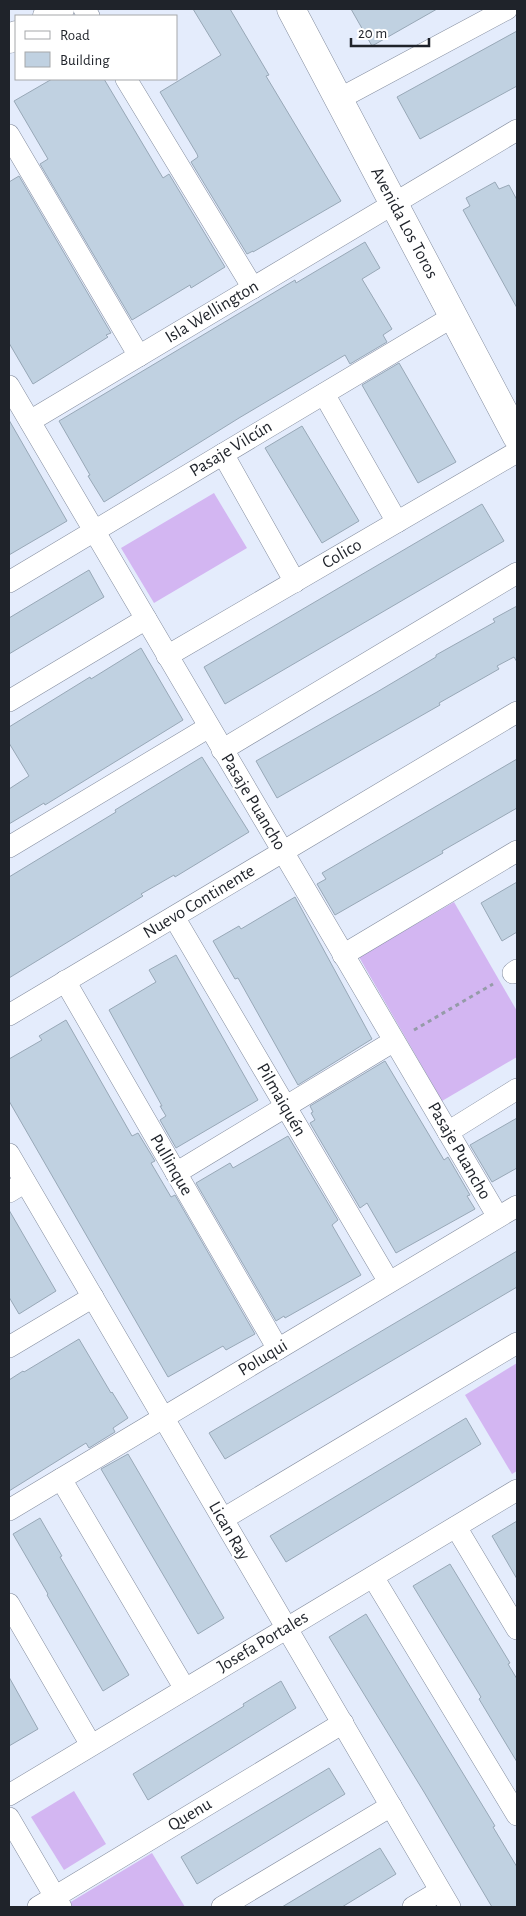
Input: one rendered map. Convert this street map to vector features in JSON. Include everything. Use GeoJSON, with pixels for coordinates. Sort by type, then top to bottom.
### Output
{"type":"FeatureCollection","features":[{"type":"Feature","properties":{"kind":"main road","name":"Avenida Los Toros"},"geometry":{"type":"LineString","coordinates":[[295,10],[339,100],[517,437]]}},
{"type":"Feature","properties":{"kind":"street"},"geometry":{"type":"LineString","coordinates":[[339,100],[508,9]]}},
{"type":"Feature","properties":{"kind":"street"},"geometry":{"type":"LineString","coordinates":[[127,80],[253,288]]}},
{"type":"Feature","properties":{"kind":"street"},"geometry":{"type":"LineString","coordinates":[[9,135],[139,356]]}},
{"type":"Feature","properties":{"kind":"street","name":"Isla Wellington"},"geometry":{"type":"LineString","coordinates":[[30,421],[394,204],[515,136]]}},
{"type":"Feature","properties":{"kind":"street","name":"Pasaje Vilcún"},"geometry":{"type":"LineString","coordinates":[[9,582],[454,316]]}},
{"type":"Feature","properties":{"kind":"street","name":"Pasaje Puancho"},"geometry":{"type":"LineString","coordinates":[[9,386],[498,1217]]}},
{"type":"Feature","properties":{"kind":"street"},"geometry":{"type":"LineString","coordinates":[[324,394],[397,522]]}},
{"type":"Feature","properties":{"kind":"street","name":"Colico"},"geometry":{"type":"LineString","coordinates":[[167,656],[517,452]]}},
{"type":"Feature","properties":{"kind":"street"},"geometry":{"type":"LineString","coordinates":[[223,454],[295,582]]}},
{"type":"Feature","properties":{"kind":"street"},"geometry":{"type":"LineString","coordinates":[[222,750],[517,573]]}},
{"type":"Feature","properties":{"kind":"street"},"geometry":{"type":"LineString","coordinates":[[9,701],[146,619]]}},
{"type":"Feature","properties":{"kind":"street","name":"Nuevo Continente"},"geometry":{"type":"LineString","coordinates":[[9,1015],[517,712]]}},
{"type":"Feature","properties":{"kind":"street"},"geometry":{"type":"LineString","coordinates":[[9,847],[209,727]]}},
{"type":"Feature","properties":{"kind":"street"},"geometry":{"type":"LineString","coordinates":[[343,955],[517,851]]}},
{"type":"Feature","properties":{"kind":"street","name":"Pilmaiquén"},"geometry":{"type":"LineString","coordinates":[[174,917],[389,1282]]}},
{"type":"Feature","properties":{"kind":"street","name":"Pullinque"},"geometry":{"type":"LineString","coordinates":[[65,981],[278,1349]]}},
{"type":"Feature","properties":{"kind":"street"},"geometry":{"type":"LineString","coordinates":[[176,1173],[394,1041]]}},
{"type":"Feature","properties":{"kind":"street"},"geometry":{"type":"LineString","coordinates":[[448,1132],[517,1089]]}},
{"type":"Feature","properties":{"kind":"street","name":"Lican Ray"},"geometry":{"type":"LineString","coordinates":[[9,1154],[17,1187],[93,1297],[445,1899]]}},
{"type":"Feature","properties":{"kind":"street","name":"Poluqui"},"geometry":{"type":"LineString","coordinates":[[9,1510],[517,1206]]}},
{"type":"Feature","properties":{"kind":"street"},"geometry":{"type":"LineString","coordinates":[[9,1347],[93,1297]]}},
{"type":"Feature","properties":{"kind":"street"},"geometry":{"type":"LineString","coordinates":[[223,1519],[517,1343]]}},
{"type":"Feature","properties":{"kind":"street"},"geometry":{"type":"LineString","coordinates":[[61,1478],[185,1689]]}},
{"type":"Feature","properties":{"kind":"street","name":"Josefa Portales"},"geometry":{"type":"LineString","coordinates":[[9,1794],[517,1490]]}},
{"type":"Feature","properties":{"kind":"street"},"geometry":{"type":"LineString","coordinates":[[456,1526],[517,1628]]}},
{"type":"Feature","properties":{"kind":"street"},"geometry":{"type":"LineString","coordinates":[[373,1576],[517,1816]]}},
{"type":"Feature","properties":{"kind":"street"},"geometry":{"type":"LineString","coordinates":[[9,1604],[91,1745]]}},
{"type":"Feature","properties":{"kind":"street","name":"Quenu"},"geometry":{"type":"LineString","coordinates":[[51,1904],[343,1723]]}},
{"type":"Feature","properties":{"kind":"street"},"geometry":{"type":"LineString","coordinates":[[222,1907],[391,1806]]}},
{"type":"Feature","properties":{"kind":"street"},"geometry":{"type":"LineString","coordinates":[[9,1818],[51,1904]]}},
{"type":"Feature","properties":{"kind":"street"},"geometry":{"type":"LineString","coordinates":[[413,1907],[445,1899]]}},
{"type":"Feature","properties":{"kind":"path"},"geometry":{"type":"LineString","coordinates":[[394,1041],[515,971]]}},
{"type":"Feature","properties":{"kind":"shaded area"},"geometry":{"type":"Polygon","coordinates":[[[214,493],[247,548],[154,603],[121,548],[214,493]]]}},
{"type":"Feature","properties":{"kind":"shaded area"},"geometry":{"type":"Polygon","coordinates":[[[454,902],[517,1011],[517,1057],[442,1101],[359,957],[454,902]]]}},
{"type":"Feature","properties":{"kind":"shaded area"},"geometry":{"type":"Polygon","coordinates":[[[517,1363],[517,1471],[512,1474],[465,1395],[517,1363]]]}},
{"type":"Feature","properties":{"kind":"shaded area"},"geometry":{"type":"Polygon","coordinates":[[[74,1791],[106,1844],[64,1870],[31,1817],[74,1791]]]}},
{"type":"Feature","properties":{"kind":"shaded area"},"geometry":{"type":"Polygon","coordinates":[[[152,1853],[185,1907],[72,1907],[69,1903],[152,1853]]]}},
{"type":"Feature","properties":{"kind":"building"},"geometry":{"type":"Polygon","coordinates":[[[193,9],[230,9],[269,75],[266,76],[341,201],[247,254],[191,162],[198,157],[197,154],[160,92],[221,55],[193,9]]]}},
{"type":"Feature","properties":{"kind":"building"},"geometry":{"type":"Polygon","coordinates":[[[351,9],[437,9],[372,46],[351,9]]]}},
{"type":"Feature","properties":{"kind":"building"},"geometry":{"type":"Polygon","coordinates":[[[517,31],[517,86],[420,139],[397,97],[517,31]]]}},
{"type":"Feature","properties":{"kind":"building"},"geometry":{"type":"Polygon","coordinates":[[[50,80],[105,80],[163,178],[169,174],[225,267],[191,288],[190,285],[132,320],[40,164],[48,159],[14,101],[50,80]]]}},
{"type":"Feature","properties":{"kind":"building"},"geometry":{"type":"Polygon","coordinates":[[[19,176],[111,333],[106,335],[108,337],[33,384],[9,343],[9,182],[19,176]]]}},
{"type":"Feature","properties":{"kind":"building"},"geometry":{"type":"Polygon","coordinates":[[[495,182],[499,189],[509,185],[517,200],[517,308],[463,210],[470,206],[466,198],[495,182]]]}},
{"type":"Feature","properties":{"kind":"building"},"geometry":{"type":"Polygon","coordinates":[[[365,242],[380,268],[362,279],[392,329],[383,335],[387,342],[350,364],[345,355],[104,502],[59,421],[295,280],[296,283],[365,242]]]}},
{"type":"Feature","properties":{"kind":"building"},"geometry":{"type":"Polygon","coordinates":[[[399,363],[456,462],[418,483],[362,385],[399,363]]]}},
{"type":"Feature","properties":{"kind":"building"},"geometry":{"type":"Polygon","coordinates":[[[9,420],[67,521],[9,555],[9,420]]]}},
{"type":"Feature","properties":{"kind":"building"},"geometry":{"type":"Polygon","coordinates":[[[302,426],[359,521],[322,543],[265,448],[302,426]]]}},
{"type":"Feature","properties":{"kind":"building"},"geometry":{"type":"Polygon","coordinates":[[[482,504],[504,541],[225,704],[204,667],[482,504]]]}},
{"type":"Feature","properties":{"kind":"building"},"geometry":{"type":"Polygon","coordinates":[[[89,570],[104,597],[9,654],[9,618],[89,570]]]}},
{"type":"Feature","properties":{"kind":"building"},"geometry":{"type":"Polygon","coordinates":[[[517,606],[517,662],[514,657],[497,666],[499,669],[439,703],[440,705],[277,798],[256,761],[495,622],[493,619],[517,606]]]}},
{"type":"Feature","properties":{"kind":"building"},"geometry":{"type":"Polygon","coordinates":[[[141,648],[183,720],[45,805],[44,803],[9,824],[9,789],[29,776],[9,743],[9,727],[141,648]]]}},
{"type":"Feature","properties":{"kind":"building"},"geometry":{"type":"Polygon","coordinates":[[[202,757],[249,832],[175,877],[174,875],[141,894],[143,896],[9,978],[9,877],[202,757]]]}},
{"type":"Feature","properties":{"kind":"building"},"geometry":{"type":"Polygon","coordinates":[[[517,759],[517,808],[335,915],[317,884],[326,879],[322,873],[517,759]]]}},
{"type":"Feature","properties":{"kind":"building"},"geometry":{"type":"Polygon","coordinates":[[[517,882],[517,932],[502,941],[481,903],[517,882]]]}},
{"type":"Feature","properties":{"kind":"building"},"geometry":{"type":"Polygon","coordinates":[[[295,897],[372,1039],[298,1085],[238,978],[235,979],[213,941],[239,926],[241,929],[295,897]]]}},
{"type":"Feature","properties":{"kind":"building"},"geometry":{"type":"Polygon","coordinates":[[[176,955],[258,1100],[176,1148],[160,1120],[166,1116],[160,1106],[162,1106],[109,1010],[156,982],[149,970],[176,955]]]}},
{"type":"Feature","properties":{"kind":"building"},"geometry":{"type":"Polygon","coordinates":[[[66,1020],[132,1136],[138,1133],[155,1161],[151,1163],[171,1197],[175,1195],[255,1334],[226,1350],[223,1346],[168,1377],[9,1101],[9,1059],[42,1040],[39,1036],[66,1020]]]}},
{"type":"Feature","properties":{"kind":"building"},"geometry":{"type":"Polygon","coordinates":[[[385,1061],[444,1160],[448,1157],[470,1195],[467,1196],[475,1209],[396,1253],[367,1203],[360,1208],[310,1123],[315,1120],[310,1106],[385,1061]]]}},
{"type":"Feature","properties":{"kind":"building"},"geometry":{"type":"Polygon","coordinates":[[[517,1118],[517,1168],[492,1182],[470,1145],[517,1118]]]}},
{"type":"Feature","properties":{"kind":"building"},"geometry":{"type":"Polygon","coordinates":[[[288,1136],[338,1220],[332,1225],[361,1275],[285,1318],[284,1316],[276,1321],[196,1183],[230,1163],[233,1168],[288,1136]]]}},
{"type":"Feature","properties":{"kind":"building"},"geometry":{"type":"Polygon","coordinates":[[[9,1210],[56,1291],[19,1314],[9,1297],[9,1210]]]}},
{"type":"Feature","properties":{"kind":"building"},"geometry":{"type":"Polygon","coordinates":[[[517,1251],[517,1287],[225,1459],[209,1433],[517,1251]]]}},
{"type":"Feature","properties":{"kind":"building"},"geometry":{"type":"Polygon","coordinates":[[[79,1339],[128,1418],[113,1428],[115,1432],[89,1448],[86,1443],[9,1491],[9,1380],[79,1339]]]}},
{"type":"Feature","properties":{"kind":"building"},"geometry":{"type":"Polygon","coordinates":[[[466,1418],[481,1444],[286,1562],[270,1536],[466,1418]]]}},
{"type":"Feature","properties":{"kind":"building"},"geometry":{"type":"Polygon","coordinates":[[[128,1454],[224,1618],[198,1634],[101,1469],[128,1454]]]}},
{"type":"Feature","properties":{"kind":"building"},"geometry":{"type":"Polygon","coordinates":[[[40,1518],[62,1556],[60,1557],[129,1675],[103,1691],[13,1534],[40,1518]]]}},
{"type":"Feature","properties":{"kind":"building"},"geometry":{"type":"Polygon","coordinates":[[[517,1521],[517,1579],[492,1536],[517,1521]]]}},
{"type":"Feature","properties":{"kind":"building"},"geometry":{"type":"Polygon","coordinates":[[[450,1564],[510,1663],[508,1664],[517,1679],[517,1762],[479,1699],[481,1697],[413,1586],[450,1564]]]}},
{"type":"Feature","properties":{"kind":"building"},"geometry":{"type":"Polygon","coordinates":[[[366,1614],[495,1826],[493,1827],[517,1867],[517,1907],[492,1907],[329,1637],[366,1614]]]}},
{"type":"Feature","properties":{"kind":"building"},"geometry":{"type":"Polygon","coordinates":[[[9,1677],[38,1729],[9,1746],[9,1677]]]}},
{"type":"Feature","properties":{"kind":"building"},"geometry":{"type":"Polygon","coordinates":[[[281,1681],[296,1708],[148,1800],[133,1774],[281,1681]]]}},
{"type":"Feature","properties":{"kind":"building"},"geometry":{"type":"Polygon","coordinates":[[[329,1768],[345,1794],[197,1884],[181,1857],[329,1768]]]}},
{"type":"Feature","properties":{"kind":"building"},"geometry":{"type":"Polygon","coordinates":[[[380,1848],[396,1874],[342,1907],[282,1907],[380,1848]]]}}]}
